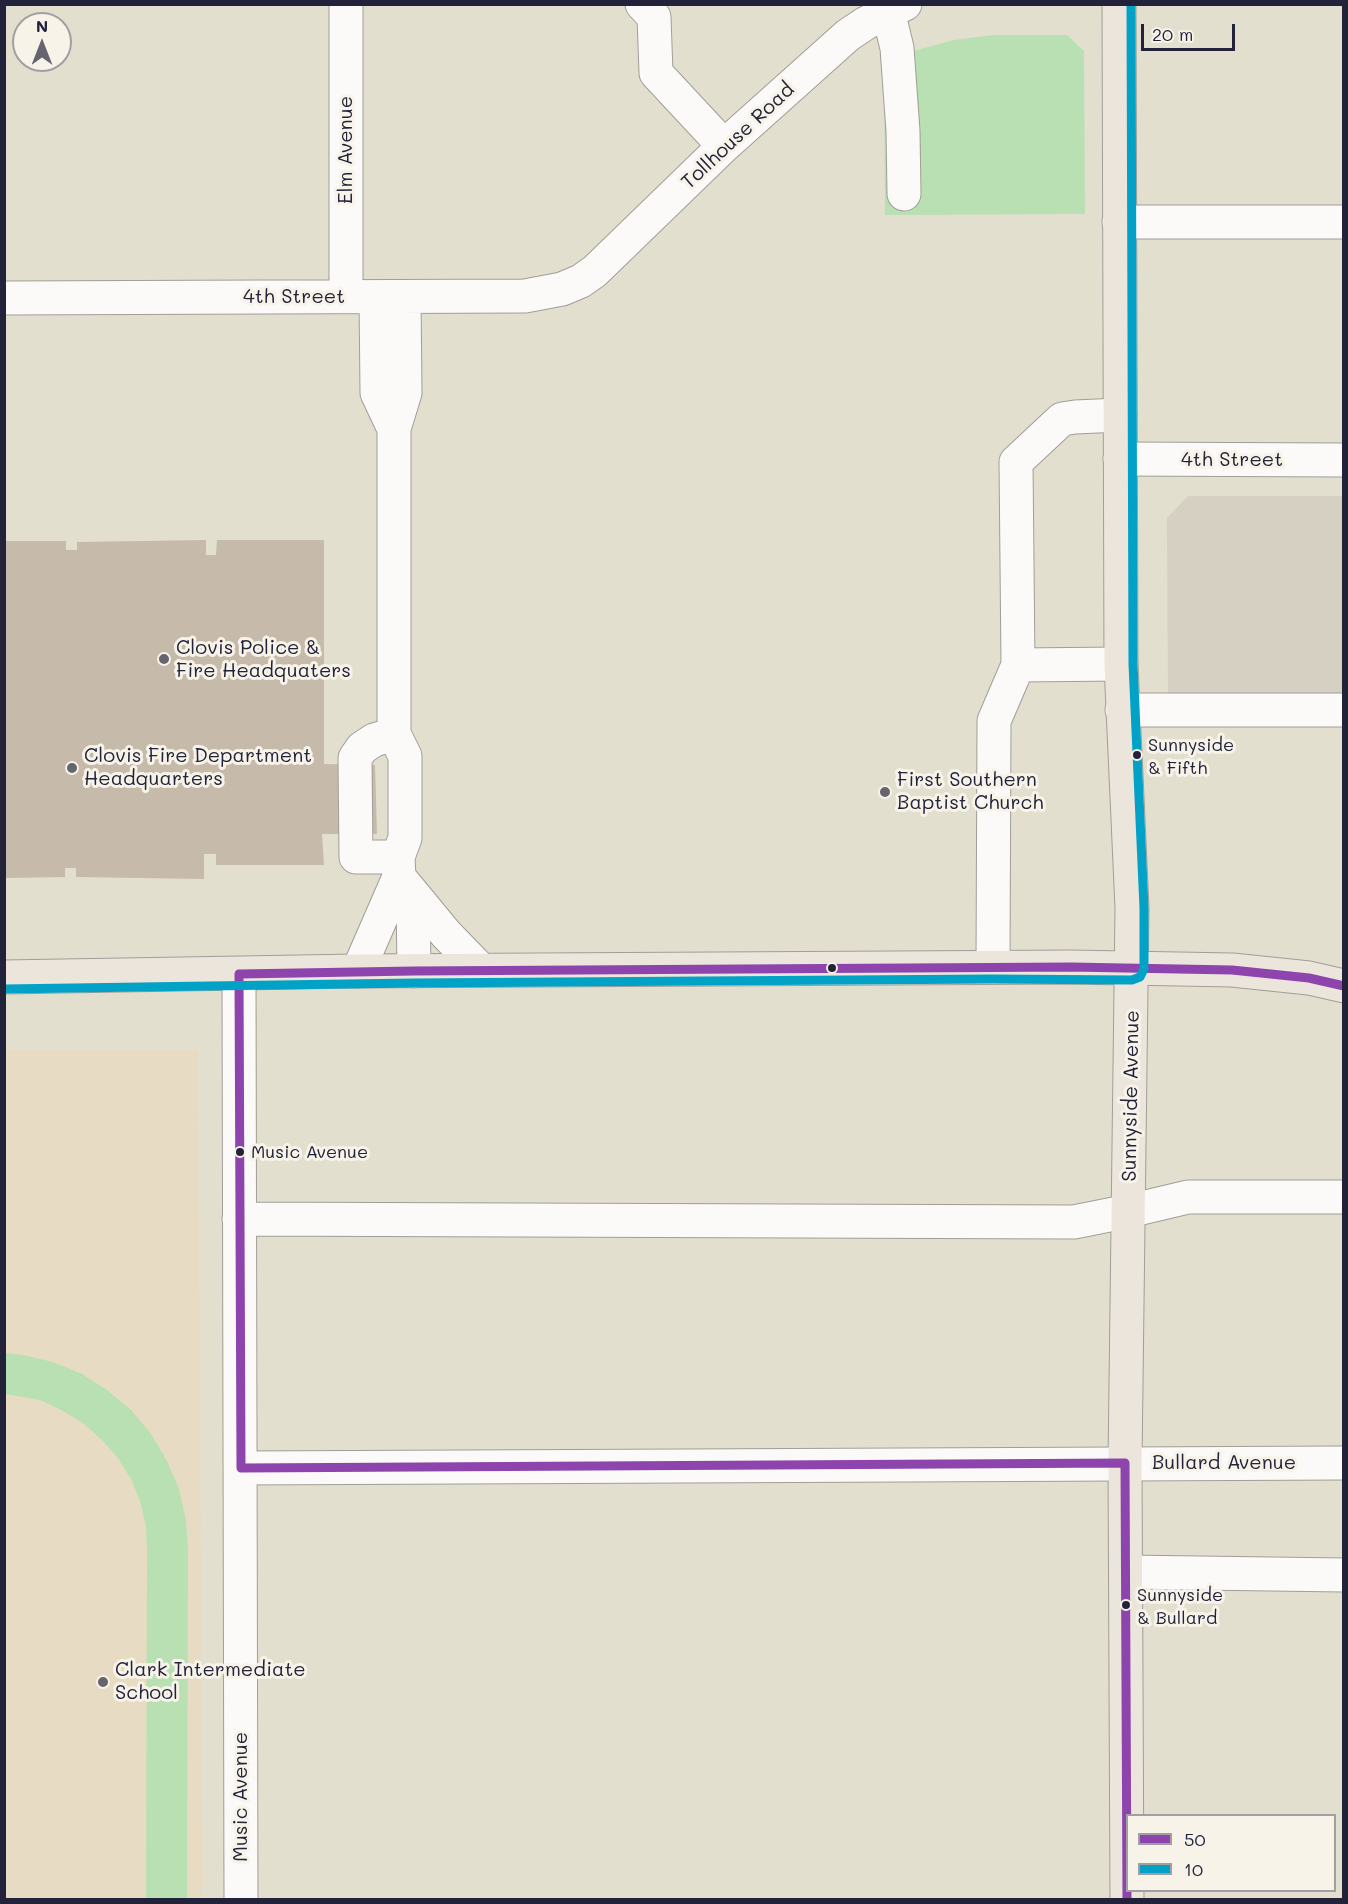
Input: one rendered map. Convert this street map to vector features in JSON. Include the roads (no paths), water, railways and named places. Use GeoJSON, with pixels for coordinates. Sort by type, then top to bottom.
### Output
{"type":"FeatureCollection","features":[{"type":"Feature","properties":{"kind":"main road","name":"Sunnyside Avenue"},"geometry":{"type":"LineString","coordinates":[[1119,4],[1121,664],[1132,908],[1125,1463],[1127,1814]]}},
{"type":"Feature","properties":{"kind":"main road"},"geometry":{"type":"LineString","coordinates":[[4,977],[481,970],[1132,968],[1232,970],[1309,978],[1344,987]]}},
{"type":"Feature","properties":{"kind":"street","name":"Elm Avenue"},"geometry":{"type":"LineString","coordinates":[[346,4],[376,297],[377,393],[394,429],[394,734]]}},
{"type":"Feature","properties":{"kind":"street"},"geometry":{"type":"LineString","coordinates":[[642,4],[654,17],[656,73],[724,146]]}},
{"type":"Feature","properties":{"kind":"street"},"geometry":{"type":"LineString","coordinates":[[896,8],[904,194]]}},
{"type":"Feature","properties":{"kind":"street","name":"Tollhouse Road"},"geometry":{"type":"LineString","coordinates":[[580,281],[600,267],[724,146],[848,35],[896,8]]}},
{"type":"Feature","properties":{"kind":"street"},"geometry":{"type":"LineString","coordinates":[[1119,222],[1344,222]]}},
{"type":"Feature","properties":{"kind":"street","name":"4th Street"},"geometry":{"type":"LineString","coordinates":[[4,298],[525,296],[547,293],[580,281]]}},
{"type":"Feature","properties":{"kind":"street"},"geometry":{"type":"LineString","coordinates":[[993,967],[994,720],[1018,665],[1016,462],[1062,419],[1119,415]]}},
{"type":"Feature","properties":{"kind":"street","name":"4th Street"},"geometry":{"type":"LineString","coordinates":[[1119,459],[1344,460]]}},
{"type":"Feature","properties":{"kind":"street"},"geometry":{"type":"LineString","coordinates":[[1018,665],[1121,664]]}},
{"type":"Feature","properties":{"kind":"street"},"geometry":{"type":"LineString","coordinates":[[1122,710],[1344,710]]}},
{"type":"Feature","properties":{"kind":"street"},"geometry":{"type":"LineString","coordinates":[[414,971],[403,877],[405,756],[394,734],[374,740],[362,748],[355,758],[356,857],[403,877],[446,934],[481,970]]}},
{"type":"Feature","properties":{"kind":"street"},"geometry":{"type":"LineString","coordinates":[[357,971],[403,877]]}},
{"type":"Feature","properties":{"kind":"street","name":"Music Avenue"},"geometry":{"type":"LineString","coordinates":[[238,974],[241,1899]]}},
{"type":"Feature","properties":{"kind":"street"},"geometry":{"type":"LineString","coordinates":[[239,1219],[1074,1222],[1188,1197],[1344,1197]]}},
{"type":"Feature","properties":{"kind":"street","name":"Bullard Avenue"},"geometry":{"type":"LineString","coordinates":[[241,1468],[1344,1463]]}},
{"type":"Feature","properties":{"kind":"street"},"geometry":{"type":"LineString","coordinates":[[1126,1572],[1344,1575]]}},
{"type":"Feature","properties":{"kind":"place","name":"Clovis Police & Fire Headquaters"},"geometry":{"type":"Point","coordinates":[164,659]}},
{"type":"Feature","properties":{"kind":"place","name":"Sunnyside & Fifth"},"geometry":{"type":"Point","coordinates":[1137,755]}},
{"type":"Feature","properties":{"kind":"place","name":"Clovis Fire Department Headquarters"},"geometry":{"type":"Point","coordinates":[72,768]}},
{"type":"Feature","properties":{"kind":"place","name":"First Southern Baptist Church"},"geometry":{"type":"Point","coordinates":[885,792]}},
{"type":"Feature","properties":{"kind":"place","name":"Music Avenue"},"geometry":{"type":"Point","coordinates":[240,1152]}},
{"type":"Feature","properties":{"kind":"place","name":"Sunnyside & Bullard"},"geometry":{"type":"Point","coordinates":[1126,1605]}},
{"type":"Feature","properties":{"kind":"place","name":"Clark Intermediate School"},"geometry":{"type":"Point","coordinates":[103,1682]}}]}
